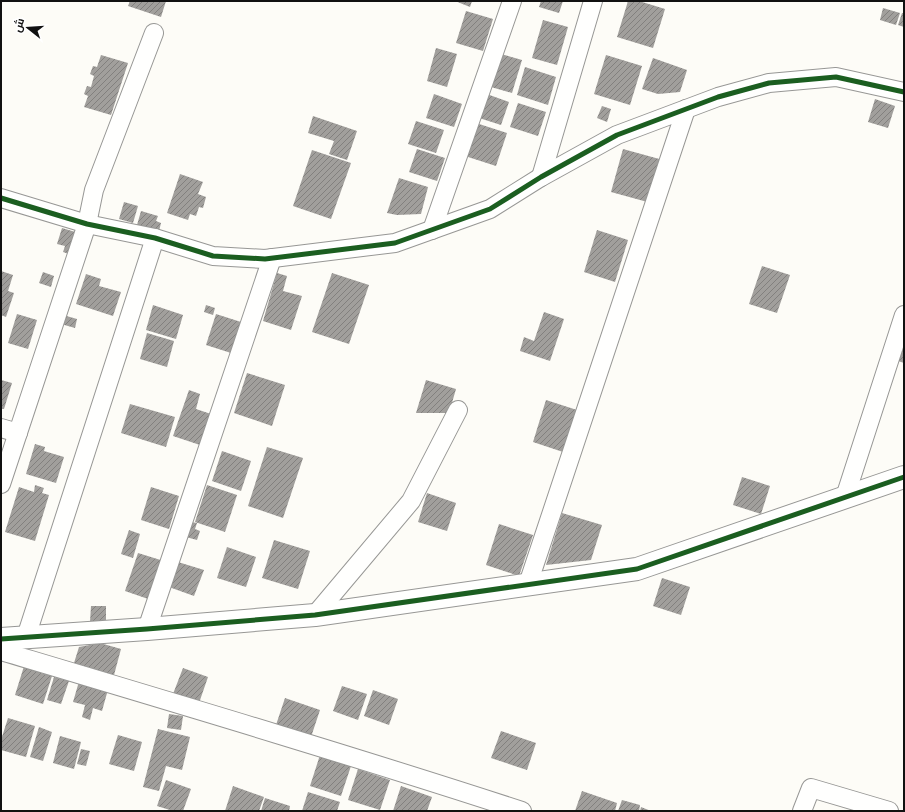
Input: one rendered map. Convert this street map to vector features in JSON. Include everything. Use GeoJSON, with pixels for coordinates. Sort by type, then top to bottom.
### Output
{"type":"FeatureCollection","features":[{"type":"Feature","properties":{"kind":"street"},"geometry":{"type":"LineString","coordinates":[[432,230],[512,1]]}},
{"type":"Feature","properties":{"kind":"street"},"geometry":{"type":"LineString","coordinates":[[541,177],[593,1]]}},
{"type":"Feature","properties":{"kind":"street"},"geometry":{"type":"LineString","coordinates":[[1,484],[9,430],[87,224],[94,190],[154,33]]}},
{"type":"Feature","properties":{"kind":"street"},"geometry":{"type":"LineString","coordinates":[[1,198],[87,224],[155,238],[213,256],[265,259],[395,243],[432,230],[490,209],[541,177],[617,135],[718,97],[770,84],[836,77],[904,92]]}},
{"type":"Feature","properties":{"kind":"street"},"geometry":{"type":"LineString","coordinates":[[528,584],[686,109]]}},
{"type":"Feature","properties":{"kind":"street"},"geometry":{"type":"LineString","coordinates":[[26,637],[155,238]]}},
{"type":"Feature","properties":{"kind":"street"},"geometry":{"type":"LineString","coordinates":[[147,629],[272,258]]}},
{"type":"Feature","properties":{"kind":"street"},"geometry":{"type":"LineString","coordinates":[[845,497],[904,315]]}},
{"type":"Feature","properties":{"kind":"street"},"geometry":{"type":"LineString","coordinates":[[315,615],[411,501],[458,410]]}},
{"type":"Feature","properties":{"kind":"street"},"geometry":{"type":"LineString","coordinates":[[1,639],[315,615],[637,569],[904,477]]}},
{"type":"Feature","properties":{"kind":"street"},"geometry":{"type":"LineString","coordinates":[[1,651],[214,714],[522,811]]}},
{"type":"Feature","properties":{"kind":"street"},"geometry":{"type":"LineString","coordinates":[[802,811],[811,788],[889,811]]}},
{"type":"Feature","properties":{"kind":"building"},"geometry":{"type":"Polygon","coordinates":[[[130,1],[166,1],[161,17],[128,6],[130,1]]]}},
{"type":"Feature","properties":{"kind":"building"},"geometry":{"type":"Polygon","coordinates":[[[455,1],[472,1],[470,7],[455,1]]]}},
{"type":"Feature","properties":{"kind":"building"},"geometry":{"type":"Polygon","coordinates":[[[541,1],[563,1],[559,13],[539,7],[541,1]]]}},
{"type":"Feature","properties":{"kind":"building"},"geometry":{"type":"Polygon","coordinates":[[[628,1],[639,1],[665,9],[653,48],[617,37],[628,1]]]}},
{"type":"Feature","properties":{"kind":"building"},"geometry":{"type":"Polygon","coordinates":[[[883,8],[900,13],[896,25],[880,20],[883,8]]]}},
{"type":"Feature","properties":{"kind":"building"},"geometry":{"type":"Polygon","coordinates":[[[466,11],[493,19],[483,51],[456,43],[466,11]]]}},
{"type":"Feature","properties":{"kind":"building"},"geometry":{"type":"Polygon","coordinates":[[[902,13],[904,13],[904,27],[898,25],[902,13]]]}},
{"type":"Feature","properties":{"kind":"building"},"geometry":{"type":"Polygon","coordinates":[[[543,20],[568,27],[557,65],[532,58],[543,20]]]}},
{"type":"Feature","properties":{"kind":"building"},"geometry":{"type":"Polygon","coordinates":[[[436,48],[457,54],[447,87],[427,81],[436,48]]]}},
{"type":"Feature","properties":{"kind":"building"},"geometry":{"type":"Polygon","coordinates":[[[501,54],[522,60],[512,93],[491,87],[501,54]]]}},
{"type":"Feature","properties":{"kind":"building"},"geometry":{"type":"Polygon","coordinates":[[[101,55],[128,63],[111,115],[84,107],[88,96],[84,94],[87,86],[91,87],[94,76],[90,74],[93,66],[97,67],[101,55]]]}},
{"type":"Feature","properties":{"kind":"building"},"geometry":{"type":"Polygon","coordinates":[[[606,55],[642,66],[630,105],[594,94],[606,55]]]}},
{"type":"Feature","properties":{"kind":"building"},"geometry":{"type":"Polygon","coordinates":[[[653,58],[687,70],[680,92],[658,94],[642,89],[653,58]]]}},
{"type":"Feature","properties":{"kind":"building"},"geometry":{"type":"Polygon","coordinates":[[[525,67],[556,77],[548,105],[517,95],[525,67]]]}},
{"type":"Feature","properties":{"kind":"building"},"geometry":{"type":"Polygon","coordinates":[[[484,93],[509,102],[501,125],[476,117],[484,93]]]}},
{"type":"Feature","properties":{"kind":"building"},"geometry":{"type":"Polygon","coordinates":[[[434,94],[462,104],[454,127],[426,118],[434,94]]]}},
{"type":"Feature","properties":{"kind":"building"},"geometry":{"type":"Polygon","coordinates":[[[875,99],[895,106],[888,128],[868,122],[875,99]]]}},
{"type":"Feature","properties":{"kind":"building"},"geometry":{"type":"Polygon","coordinates":[[[518,103],[546,112],[538,136],[510,127],[518,103]]]}},
{"type":"Feature","properties":{"kind":"building"},"geometry":{"type":"Polygon","coordinates":[[[602,106],[611,109],[607,122],[597,118],[602,106]]]}},
{"type":"Feature","properties":{"kind":"building"},"geometry":{"type":"Polygon","coordinates":[[[313,116],[357,131],[347,160],[329,154],[334,141],[308,133],[313,116]]]}},
{"type":"Feature","properties":{"kind":"building"},"geometry":{"type":"Polygon","coordinates":[[[416,121],[444,130],[436,153],[408,144],[416,121]]]}},
{"type":"Feature","properties":{"kind":"building"},"geometry":{"type":"Polygon","coordinates":[[[476,123],[507,133],[496,166],[465,156],[476,123]]]}},
{"type":"Feature","properties":{"kind":"building"},"geometry":{"type":"Polygon","coordinates":[[[417,149],[445,158],[437,181],[409,172],[417,149]]]}},
{"type":"Feature","properties":{"kind":"building"},"geometry":{"type":"Polygon","coordinates":[[[623,149],[663,160],[651,203],[611,192],[623,149]]]}},
{"type":"Feature","properties":{"kind":"building"},"geometry":{"type":"Polygon","coordinates":[[[312,150],[351,163],[331,219],[293,206],[312,150]]]}},
{"type":"Feature","properties":{"kind":"building"},"geometry":{"type":"Polygon","coordinates":[[[180,174],[203,182],[198,194],[206,197],[203,208],[199,207],[196,216],[190,214],[188,220],[167,213],[180,174]]]}},
{"type":"Feature","properties":{"kind":"building"},"geometry":{"type":"Polygon","coordinates":[[[399,178],[428,187],[421,214],[397,215],[387,213],[399,178]]]}},
{"type":"Feature","properties":{"kind":"building"},"geometry":{"type":"Polygon","coordinates":[[[124,202],[138,206],[133,223],[119,219],[124,202]]]}},
{"type":"Feature","properties":{"kind":"building"},"geometry":{"type":"Polygon","coordinates":[[[141,211],[158,216],[156,221],[161,223],[159,231],[137,225],[141,211]]]}},
{"type":"Feature","properties":{"kind":"building"},"geometry":{"type":"Polygon","coordinates":[[[62,228],[82,234],[75,256],[63,252],[65,246],[57,244],[62,228]]]}},
{"type":"Feature","properties":{"kind":"building"},"geometry":{"type":"Polygon","coordinates":[[[597,230],[628,240],[615,282],[584,272],[597,230]]]}},
{"type":"Feature","properties":{"kind":"building"},"geometry":{"type":"Polygon","coordinates":[[[762,266],[790,275],[777,313],[749,304],[762,266]]]}},
{"type":"Feature","properties":{"kind":"building"},"geometry":{"type":"Polygon","coordinates":[[[1,271],[13,275],[8,291],[14,293],[6,317],[1,315],[1,271]]]}},
{"type":"Feature","properties":{"kind":"building"},"geometry":{"type":"Polygon","coordinates":[[[43,272],[54,276],[51,287],[39,283],[43,272]]]}},
{"type":"Feature","properties":{"kind":"building"},"geometry":{"type":"Polygon","coordinates":[[[277,273],[287,276],[283,291],[302,296],[291,330],[263,321],[277,273]]]}},
{"type":"Feature","properties":{"kind":"building"},"geometry":{"type":"Polygon","coordinates":[[[332,273],[369,285],[349,344],[312,332],[332,273]]]}},
{"type":"Feature","properties":{"kind":"building"},"geometry":{"type":"Polygon","coordinates":[[[86,274],[101,279],[99,286],[121,292],[113,316],[76,304],[86,274]]]}},
{"type":"Feature","properties":{"kind":"building"},"geometry":{"type":"Polygon","coordinates":[[[153,305],[183,315],[176,339],[146,330],[153,305]]]}},
{"type":"Feature","properties":{"kind":"building"},"geometry":{"type":"Polygon","coordinates":[[[206,305],[215,308],[213,315],[204,312],[206,305]]]}},
{"type":"Feature","properties":{"kind":"building"},"geometry":{"type":"Polygon","coordinates":[[[544,312],[564,319],[550,361],[520,351],[524,337],[534,341],[544,312]]]}},
{"type":"Feature","properties":{"kind":"building"},"geometry":{"type":"Polygon","coordinates":[[[17,314],[37,320],[28,349],[8,343],[17,314]]]}},
{"type":"Feature","properties":{"kind":"building"},"geometry":{"type":"Polygon","coordinates":[[[216,314],[241,322],[231,353],[206,345],[216,314]]]}},
{"type":"Feature","properties":{"kind":"building"},"geometry":{"type":"Polygon","coordinates":[[[63,315],[77,319],[75,328],[61,324],[63,315]]]}},
{"type":"Feature","properties":{"kind":"building"},"geometry":{"type":"Polygon","coordinates":[[[147,333],[174,341],[167,367],[140,359],[147,333]]]}},
{"type":"Feature","properties":{"kind":"building"},"geometry":{"type":"Polygon","coordinates":[[[900,344],[904,345],[904,363],[895,360],[900,344]]]}},
{"type":"Feature","properties":{"kind":"building"},"geometry":{"type":"Polygon","coordinates":[[[247,373],[285,385],[272,426],[234,413],[247,373]]]}},
{"type":"Feature","properties":{"kind":"building"},"geometry":{"type":"Polygon","coordinates":[[[1,380],[12,383],[4,409],[1,409],[1,380]]]}},
{"type":"Feature","properties":{"kind":"building"},"geometry":{"type":"Polygon","coordinates":[[[426,380],[456,389],[449,413],[416,413],[426,380]]]}},
{"type":"Feature","properties":{"kind":"building"},"geometry":{"type":"Polygon","coordinates":[[[189,390],[200,394],[196,409],[211,414],[200,445],[173,436],[189,390]]]}},
{"type":"Feature","properties":{"kind":"building"},"geometry":{"type":"Polygon","coordinates":[[[546,400],[577,410],[563,452],[533,442],[546,400]]]}},
{"type":"Feature","properties":{"kind":"building"},"geometry":{"type":"Polygon","coordinates":[[[130,404],[175,417],[166,447],[121,433],[130,404]]]}},
{"type":"Feature","properties":{"kind":"building"},"geometry":{"type":"Polygon","coordinates":[[[35,444],[45,447],[44,451],[64,457],[56,483],[26,474],[35,444]]]}},
{"type":"Feature","properties":{"kind":"building"},"geometry":{"type":"Polygon","coordinates":[[[267,447],[303,458],[283,518],[248,506],[267,447]]]}},
{"type":"Feature","properties":{"kind":"building"},"geometry":{"type":"Polygon","coordinates":[[[222,451],[251,461],[241,491],[212,481],[222,451]]]}},
{"type":"Feature","properties":{"kind":"building"},"geometry":{"type":"Polygon","coordinates":[[[742,477],[770,486],[761,514],[733,505],[742,477]]]}},
{"type":"Feature","properties":{"kind":"building"},"geometry":{"type":"Polygon","coordinates":[[[35,485],[44,488],[42,493],[49,495],[35,541],[5,532],[19,487],[34,492],[35,485]]]}},
{"type":"Feature","properties":{"kind":"building"},"geometry":{"type":"Polygon","coordinates":[[[207,485],[237,495],[225,532],[195,522],[207,485]]]}},
{"type":"Feature","properties":{"kind":"building"},"geometry":{"type":"Polygon","coordinates":[[[151,487],[179,496],[169,529],[141,520],[151,487]]]}},
{"type":"Feature","properties":{"kind":"building"},"geometry":{"type":"Polygon","coordinates":[[[427,493],[456,503],[447,531],[418,522],[427,493]]]}},
{"type":"Feature","properties":{"kind":"building"},"geometry":{"type":"Polygon","coordinates":[[[562,513],[602,525],[591,560],[546,565],[562,513]]]}},
{"type":"Feature","properties":{"kind":"building"},"geometry":{"type":"Polygon","coordinates":[[[191,522],[197,523],[195,529],[200,531],[197,540],[186,537],[191,522]]]}},
{"type":"Feature","properties":{"kind":"building"},"geometry":{"type":"Polygon","coordinates":[[[499,524],[533,535],[519,576],[486,565],[499,524]]]}},
{"type":"Feature","properties":{"kind":"building"},"geometry":{"type":"Polygon","coordinates":[[[129,530],[140,534],[133,558],[121,554],[129,530]]]}},
{"type":"Feature","properties":{"kind":"building"},"geometry":{"type":"Polygon","coordinates":[[[274,540],[310,551],[298,589],[262,578],[274,540]]]}},
{"type":"Feature","properties":{"kind":"building"},"geometry":{"type":"Polygon","coordinates":[[[227,547],[256,557],[246,587],[217,578],[227,547]]]}},
{"type":"Feature","properties":{"kind":"building"},"geometry":{"type":"Polygon","coordinates":[[[138,553],[167,562],[154,601],[125,591],[138,553]]]}},
{"type":"Feature","properties":{"kind":"building"},"geometry":{"type":"Polygon","coordinates":[[[178,562],[204,570],[194,596],[169,587],[178,562]]]}},
{"type":"Feature","properties":{"kind":"building"},"geometry":{"type":"Polygon","coordinates":[[[662,578],[690,587],[681,615],[653,606],[662,578]]]}},
{"type":"Feature","properties":{"kind":"building"},"geometry":{"type":"Polygon","coordinates":[[[91,606],[106,606],[106,622],[90,622],[91,606]]]}},
{"type":"Feature","properties":{"kind":"building"},"geometry":{"type":"Polygon","coordinates":[[[100,643],[121,649],[114,675],[74,663],[79,647],[100,643]]]}},
{"type":"Feature","properties":{"kind":"building"},"geometry":{"type":"Polygon","coordinates":[[[25,663],[42,668],[41,673],[52,676],[43,704],[15,695],[25,663]]]}},
{"type":"Feature","properties":{"kind":"building"},"geometry":{"type":"Polygon","coordinates":[[[183,668],[208,677],[199,703],[173,694],[183,668]]]}},
{"type":"Feature","properties":{"kind":"building"},"geometry":{"type":"Polygon","coordinates":[[[54,677],[69,681],[61,704],[47,700],[54,677]]]}},
{"type":"Feature","properties":{"kind":"building"},"geometry":{"type":"Polygon","coordinates":[[[80,678],[109,686],[102,711],[93,708],[90,720],[82,717],[85,705],[73,702],[80,678]]]}},
{"type":"Feature","properties":{"kind":"building"},"geometry":{"type":"Polygon","coordinates":[[[342,686],[367,694],[358,720],[333,711],[342,686]]]}},
{"type":"Feature","properties":{"kind":"building"},"geometry":{"type":"Polygon","coordinates":[[[373,690],[398,699],[389,725],[364,716],[373,690]]]}},
{"type":"Feature","properties":{"kind":"building"},"geometry":{"type":"Polygon","coordinates":[[[285,698],[320,710],[311,737],[276,725],[285,698]]]}},
{"type":"Feature","properties":{"kind":"building"},"geometry":{"type":"Polygon","coordinates":[[[169,714],[183,716],[181,730],[167,728],[169,714]]]}},
{"type":"Feature","properties":{"kind":"building"},"geometry":{"type":"Polygon","coordinates":[[[8,718],[35,726],[26,757],[1,750],[1,740],[8,718]]]}},
{"type":"Feature","properties":{"kind":"building"},"geometry":{"type":"Polygon","coordinates":[[[39,727],[52,732],[43,761],[30,757],[39,727]]]}},
{"type":"Feature","properties":{"kind":"building"},"geometry":{"type":"Polygon","coordinates":[[[158,729],[190,737],[182,770],[166,766],[159,791],[143,787],[158,729]]]}},
{"type":"Feature","properties":{"kind":"building"},"geometry":{"type":"Polygon","coordinates":[[[501,731],[536,743],[527,770],[491,758],[501,731]]]}},
{"type":"Feature","properties":{"kind":"building"},"geometry":{"type":"Polygon","coordinates":[[[118,735],[142,742],[134,771],[109,764],[118,735]]]}},
{"type":"Feature","properties":{"kind":"building"},"geometry":{"type":"Polygon","coordinates":[[[60,736],[81,742],[74,769],[53,763],[60,736]]]}},
{"type":"Feature","properties":{"kind":"building"},"geometry":{"type":"Polygon","coordinates":[[[81,749],[90,751],[86,766],[77,764],[81,749]]]}},
{"type":"Feature","properties":{"kind":"building"},"geometry":{"type":"Polygon","coordinates":[[[320,755],[351,766],[341,796],[310,786],[320,755]]]}},
{"type":"Feature","properties":{"kind":"building"},"geometry":{"type":"Polygon","coordinates":[[[358,769],[390,780],[380,810],[348,800],[358,769]]]}},
{"type":"Feature","properties":{"kind":"building"},"geometry":{"type":"Polygon","coordinates":[[[166,780],[191,789],[183,811],[173,811],[157,806],[166,780]]]}},
{"type":"Feature","properties":{"kind":"building"},"geometry":{"type":"Polygon","coordinates":[[[233,786],[264,797],[259,811],[225,811],[233,786]]]}},
{"type":"Feature","properties":{"kind":"building"},"geometry":{"type":"Polygon","coordinates":[[[401,786],[432,797],[427,811],[393,811],[401,786]]]}},
{"type":"Feature","properties":{"kind":"building"},"geometry":{"type":"Polygon","coordinates":[[[582,791],[617,803],[615,811],[575,811],[582,791]]]}},
{"type":"Feature","properties":{"kind":"building"},"geometry":{"type":"Polygon","coordinates":[[[308,792],[340,802],[337,811],[302,811],[308,792]]]}},
{"type":"Feature","properties":{"kind":"building"},"geometry":{"type":"Polygon","coordinates":[[[265,798],[290,806],[289,811],[261,811],[265,798]]]}},
{"type":"Feature","properties":{"kind":"building"},"geometry":{"type":"Polygon","coordinates":[[[622,800],[640,805],[639,811],[618,811],[622,800]]]}},
{"type":"Feature","properties":{"kind":"building"},"geometry":{"type":"Polygon","coordinates":[[[641,807],[651,811],[640,811],[641,807]]]}},
{"type":"Feature","properties":{"kind":"cycle path"},"geometry":{"type":"LineString","coordinates":[[1,198],[87,224],[155,238],[213,256],[265,259],[395,243],[490,209],[541,177],[617,135],[718,97],[769,83],[836,77],[904,92]]}},
{"type":"Feature","properties":{"kind":"cycle path"},"geometry":{"type":"LineString","coordinates":[[1,639],[315,615],[637,569],[904,477]]}}]}
